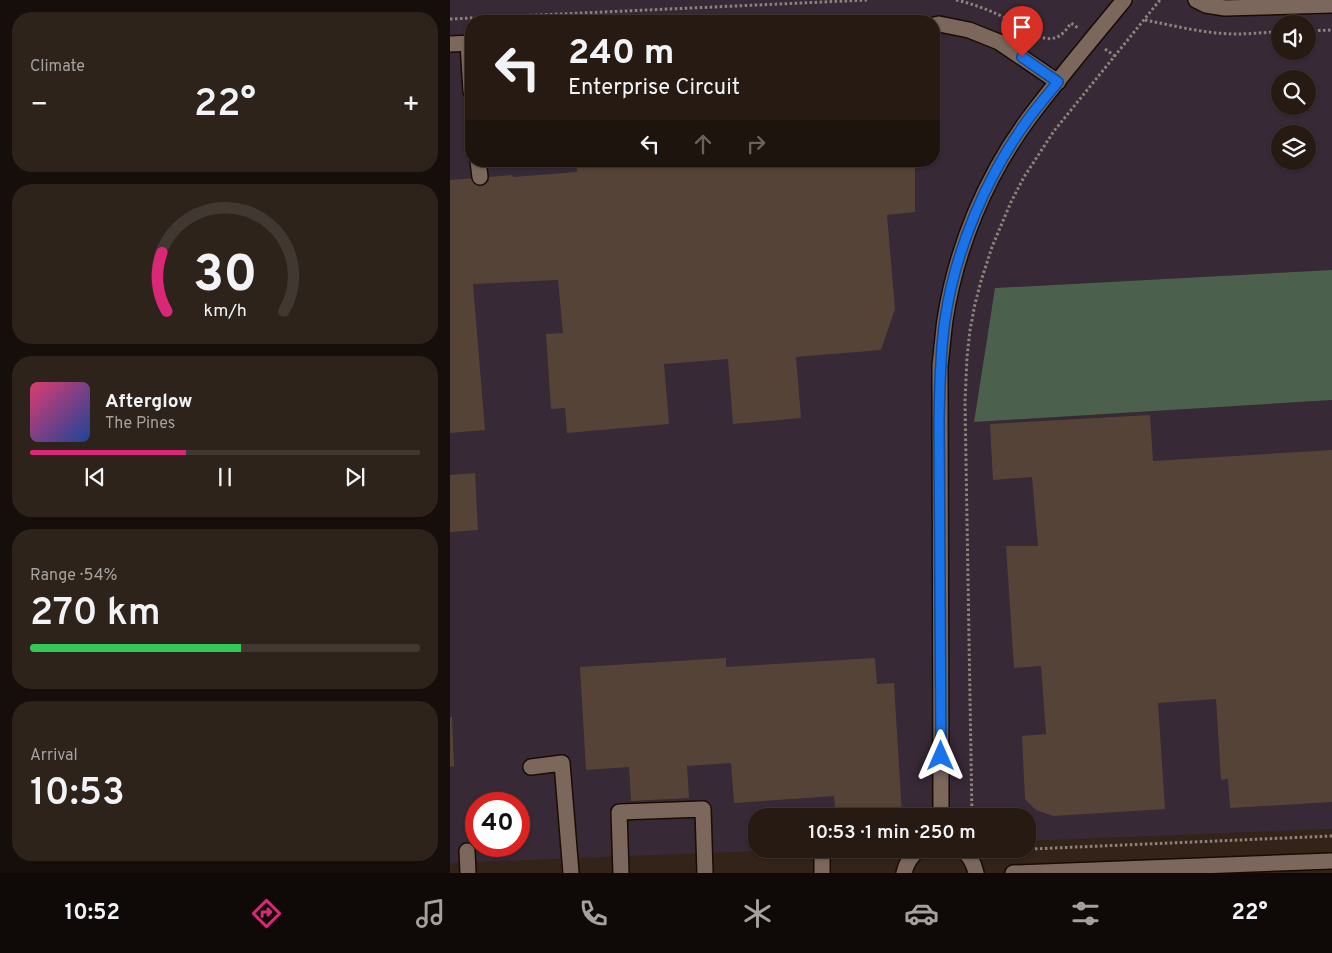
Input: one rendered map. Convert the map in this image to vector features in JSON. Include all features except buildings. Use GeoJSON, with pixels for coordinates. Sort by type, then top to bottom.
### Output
{"type":"FeatureCollection","features":[{"type":"Feature","properties":{"kind":"street"},"geometry":{"type":"LineString","coordinates":[[941,808],[940,365],[945,319],[956,270],[970,226],[988,186],[1008,150],[1029,119],[1124,0]]}},
{"type":"Feature","properties":{"kind":"street"},"geometry":{"type":"LineString","coordinates":[[1196,0],[1206,5],[1225,8],[1332,5]]}},
{"type":"Feature","properties":{"kind":"street"},"geometry":{"type":"LineString","coordinates":[[940,24],[969,30],[999,42],[1058,82]]}},
{"type":"Feature","properties":{"kind":"street"},"geometry":{"type":"LineString","coordinates":[[450,44],[465,43]]}},
{"type":"Feature","properties":{"kind":"street"},"geometry":{"type":"LineString","coordinates":[[479,167],[480,177]]}},
{"type":"Feature","properties":{"kind":"street"},"geometry":{"type":"LineString","coordinates":[[530,767],[562,763],[571,873]]}},
{"type":"Feature","properties":{"kind":"street"},"geometry":{"type":"LineString","coordinates":[[621,873],[619,812],[704,809],[705,873]]}},
{"type":"Feature","properties":{"kind":"street"},"geometry":{"type":"LineString","coordinates":[[467,857],[468,873]]}},
{"type":"Feature","properties":{"kind":"street"},"geometry":{"type":"LineString","coordinates":[[822,858],[822,873]]}},
{"type":"Feature","properties":{"kind":"street"},"geometry":{"type":"LineString","coordinates":[[904,873],[910,858]]}},
{"type":"Feature","properties":{"kind":"street"},"geometry":{"type":"LineString","coordinates":[[971,858],[976,873]]}},
{"type":"Feature","properties":{"kind":"street"},"geometry":{"type":"LineString","coordinates":[[1013,873],[1332,861]]}},
{"type":"Feature","properties":{"kind":"path"},"geometry":{"type":"LineString","coordinates":[[538,15],[867,0]]}},
{"type":"Feature","properties":{"kind":"path"},"geometry":{"type":"LineString","coordinates":[[956,0],[981,6],[1044,38],[1058,37],[1066,31],[1071,23],[1115,56]]}},
{"type":"Feature","properties":{"kind":"path"},"geometry":{"type":"LineString","coordinates":[[972,808],[965,402],[970,330],[981,281],[992,247],[1024,177],[1054,132],[1160,0]]}},
{"type":"Feature","properties":{"kind":"path"},"geometry":{"type":"LineString","coordinates":[[450,19],[465,18]]}},
{"type":"Feature","properties":{"kind":"path"},"geometry":{"type":"LineString","coordinates":[[1144,20],[1192,30],[1236,34],[1271,32]]}},
{"type":"Feature","properties":{"kind":"path"},"geometry":{"type":"LineString","coordinates":[[1316,31],[1332,30]]}},
{"type":"Feature","properties":{"kind":"path"},"geometry":{"type":"LineString","coordinates":[[1036,849],[1332,836]]}},
{"type":"Feature","properties":{"kind":"shaded area"},"geometry":{"type":"Polygon","coordinates":[[[450,0],[1332,0],[1332,270],[995,288],[974,422],[1332,400],[1332,829],[1036,841],[1036,808],[748,808],[748,851],[450,863],[450,0]]]}},
{"type":"Feature","properties":{"kind":"green space"},"geometry":{"type":"Polygon","coordinates":[[[1332,270],[1332,400],[974,422],[995,288],[1332,270]]]}},
{"type":"Feature","properties":{"kind":"route"},"geometry":{"type":"LineString","coordinates":[[941,756],[939,418],[940,365],[945,319],[956,270],[970,226],[988,186],[1008,150],[1058,82],[1022,57]]}}]}
